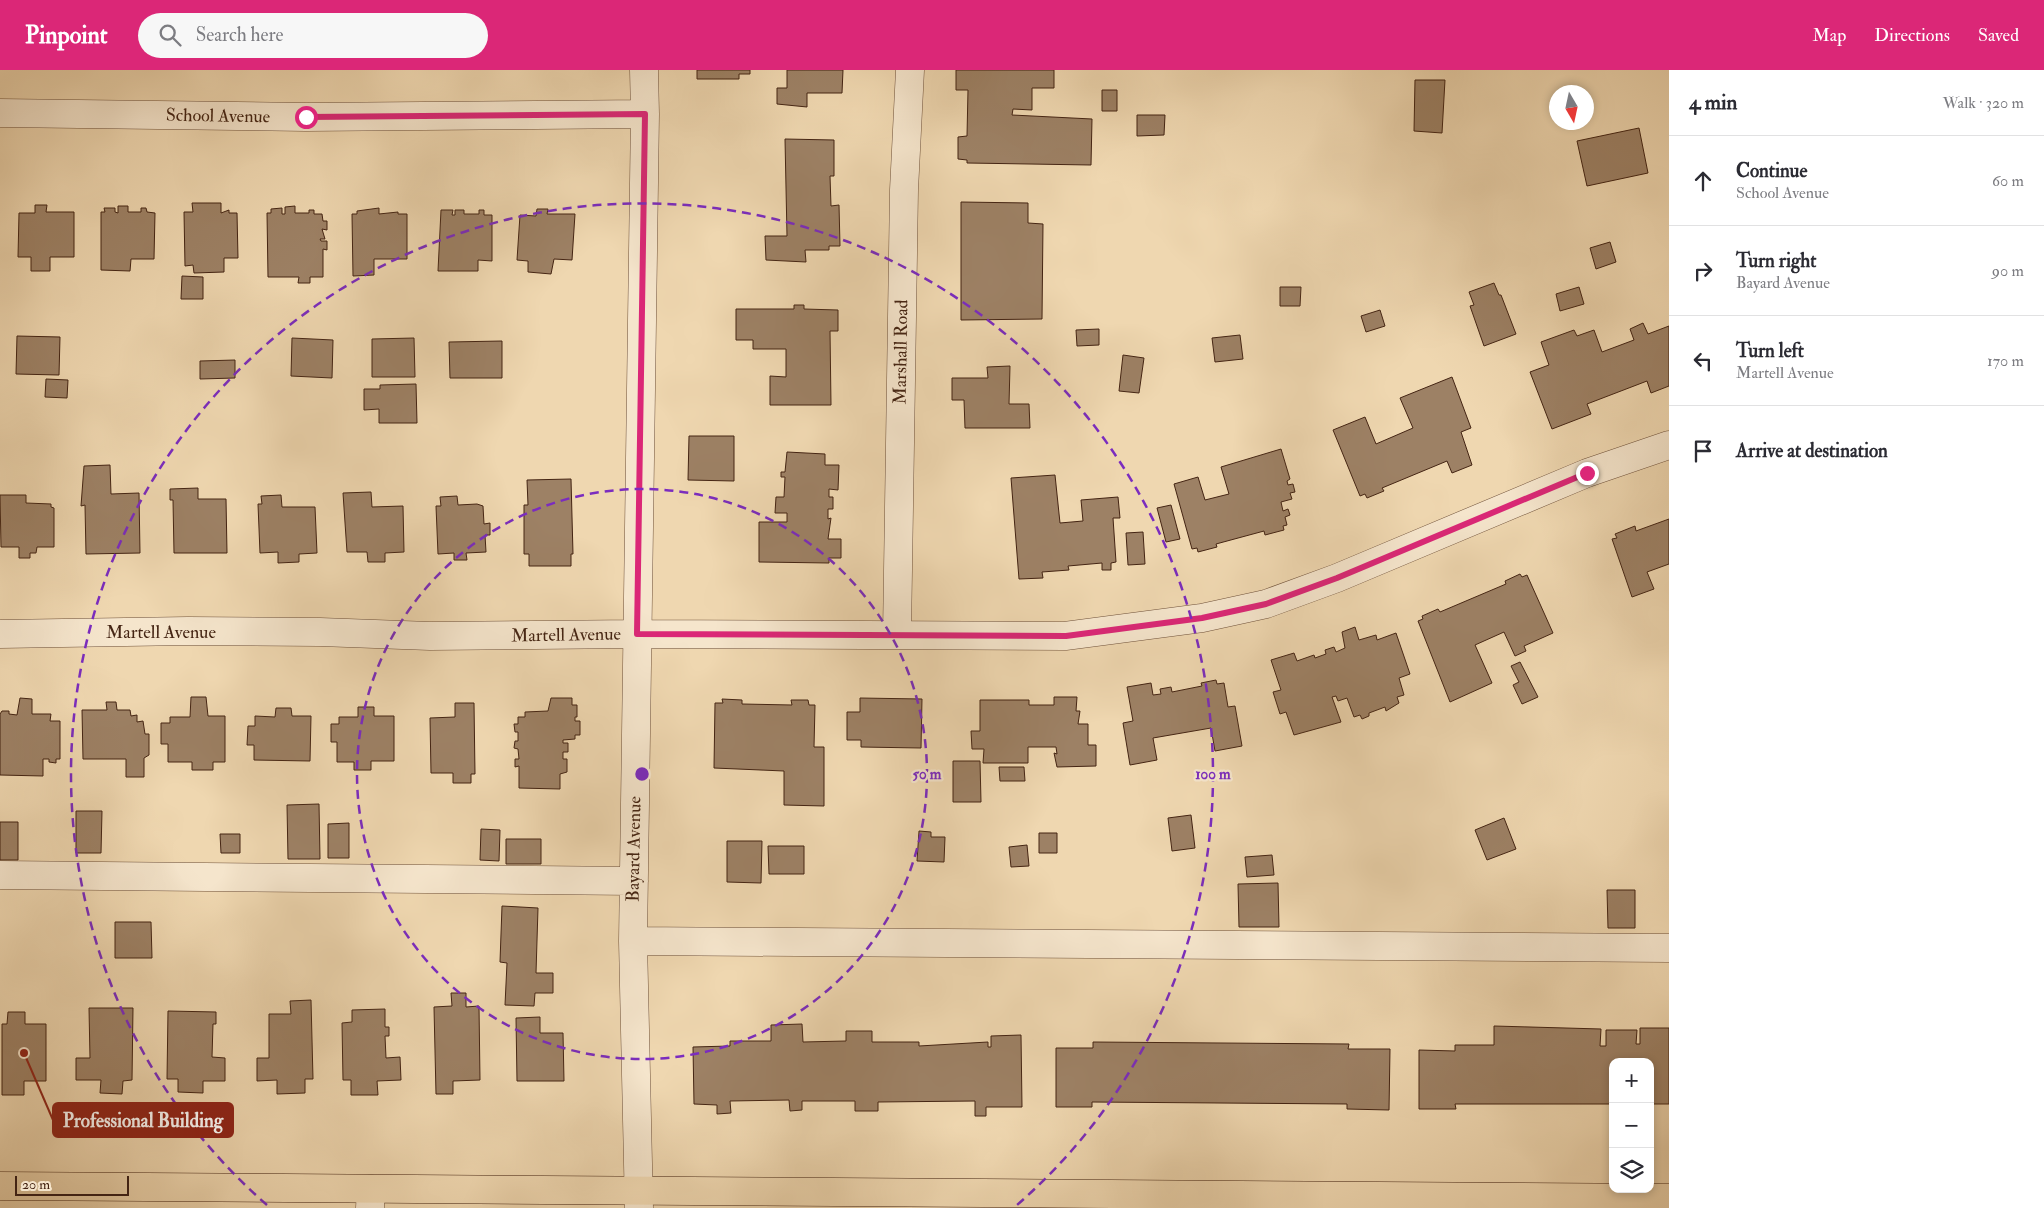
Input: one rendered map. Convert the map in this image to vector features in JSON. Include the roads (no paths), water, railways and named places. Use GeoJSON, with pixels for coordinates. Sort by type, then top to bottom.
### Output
{"type":"FeatureCollection","features":[{"type":"Feature","properties":{"kind":"main road"},"geometry":{"type":"LineString","coordinates":[[0,1186],[371,1198],[1536,1203],[1669,1198]]}},
{"type":"Feature","properties":{"kind":"street","name":"Bayard Avenue"},"geometry":{"type":"LineString","coordinates":[[639,1199],[633,941],[645,114],[644,70]]}},
{"type":"Feature","properties":{"kind":"street","name":"Marshall Road"},"geometry":{"type":"LineString","coordinates":[[897,634],[904,190],[910,70]]}},
{"type":"Feature","properties":{"kind":"street","name":"School Avenue"},"geometry":{"type":"LineString","coordinates":[[0,112],[306,117],[645,114]]}},
{"type":"Feature","properties":{"kind":"street","name":"Martell Avenue"},"geometry":{"type":"LineString","coordinates":[[0,634],[197,632],[430,636],[897,634],[1066,636],[1202,618],[1266,604],[1337,578],[1587,473],[1669,445]]}},
{"type":"Feature","properties":{"kind":"street"},"geometry":{"type":"LineString","coordinates":[[0,875],[634,881]]}},
{"type":"Feature","properties":{"kind":"street"},"geometry":{"type":"LineString","coordinates":[[633,941],[1669,948]]}},
{"type":"Feature","properties":{"kind":"place","name":"Professional Building"},"geometry":{"type":"Point","coordinates":[24,1053]}}]}
